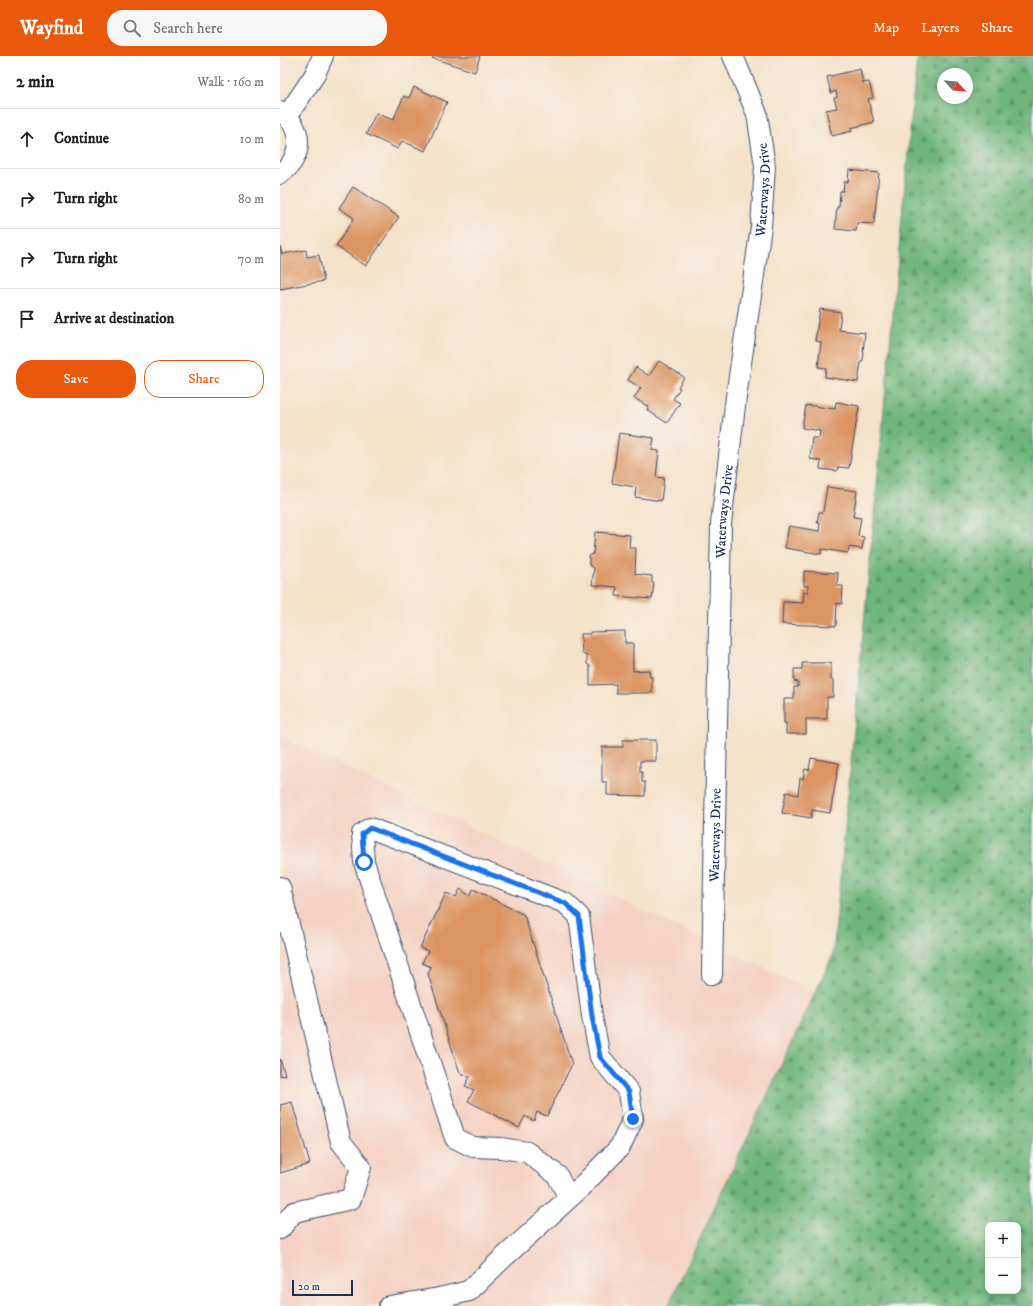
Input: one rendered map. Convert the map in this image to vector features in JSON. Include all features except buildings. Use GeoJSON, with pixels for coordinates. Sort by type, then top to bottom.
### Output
{"type":"FeatureCollection","features":[{"type":"Feature","properties":{"kind":"street"},"geometry":{"type":"LineString","coordinates":[[280,174],[294,159],[298,148],[298,136],[294,125],[283,113],[314,76],[323,56]]}},
{"type":"Feature","properties":{"kind":"street","name":"Waterways Drive"},"geometry":{"type":"LineString","coordinates":[[712,975],[721,524],[736,397],[761,228],[765,166],[757,114],[733,56]]}},
{"type":"Feature","properties":{"kind":"street"},"geometry":{"type":"LineString","coordinates":[[389,1306],[439,1298],[471,1299],[502,1259],[569,1198],[620,1147],[633,1119],[629,1092],[600,1057],[592,1016],[579,916],[565,903],[370,828],[362,834],[364,862],[455,1138],[473,1147],[501,1148],[527,1152],[557,1175],[569,1198]]}},
{"type":"Feature","properties":{"kind":"street"},"geometry":{"type":"LineString","coordinates":[[280,1229],[294,1212],[351,1199],[361,1167],[341,1142],[281,892]]}},
{"type":"Feature","properties":{"kind":"shaded area"},"geometry":{"type":"Polygon","coordinates":[[[280,736],[815,993],[668,1306],[280,1306],[280,736]]]}},
{"type":"Feature","properties":{"kind":"green space"},"geometry":{"type":"Polygon","coordinates":[[[917,56],[1033,56],[1033,1306],[668,1306],[833,955],[917,56]]]}},
{"type":"Feature","properties":{"kind":"route"},"geometry":{"type":"LineString","coordinates":[[364,862],[362,834],[370,828],[565,903],[579,916],[592,1016],[600,1057],[629,1092],[633,1119]]}}]}
